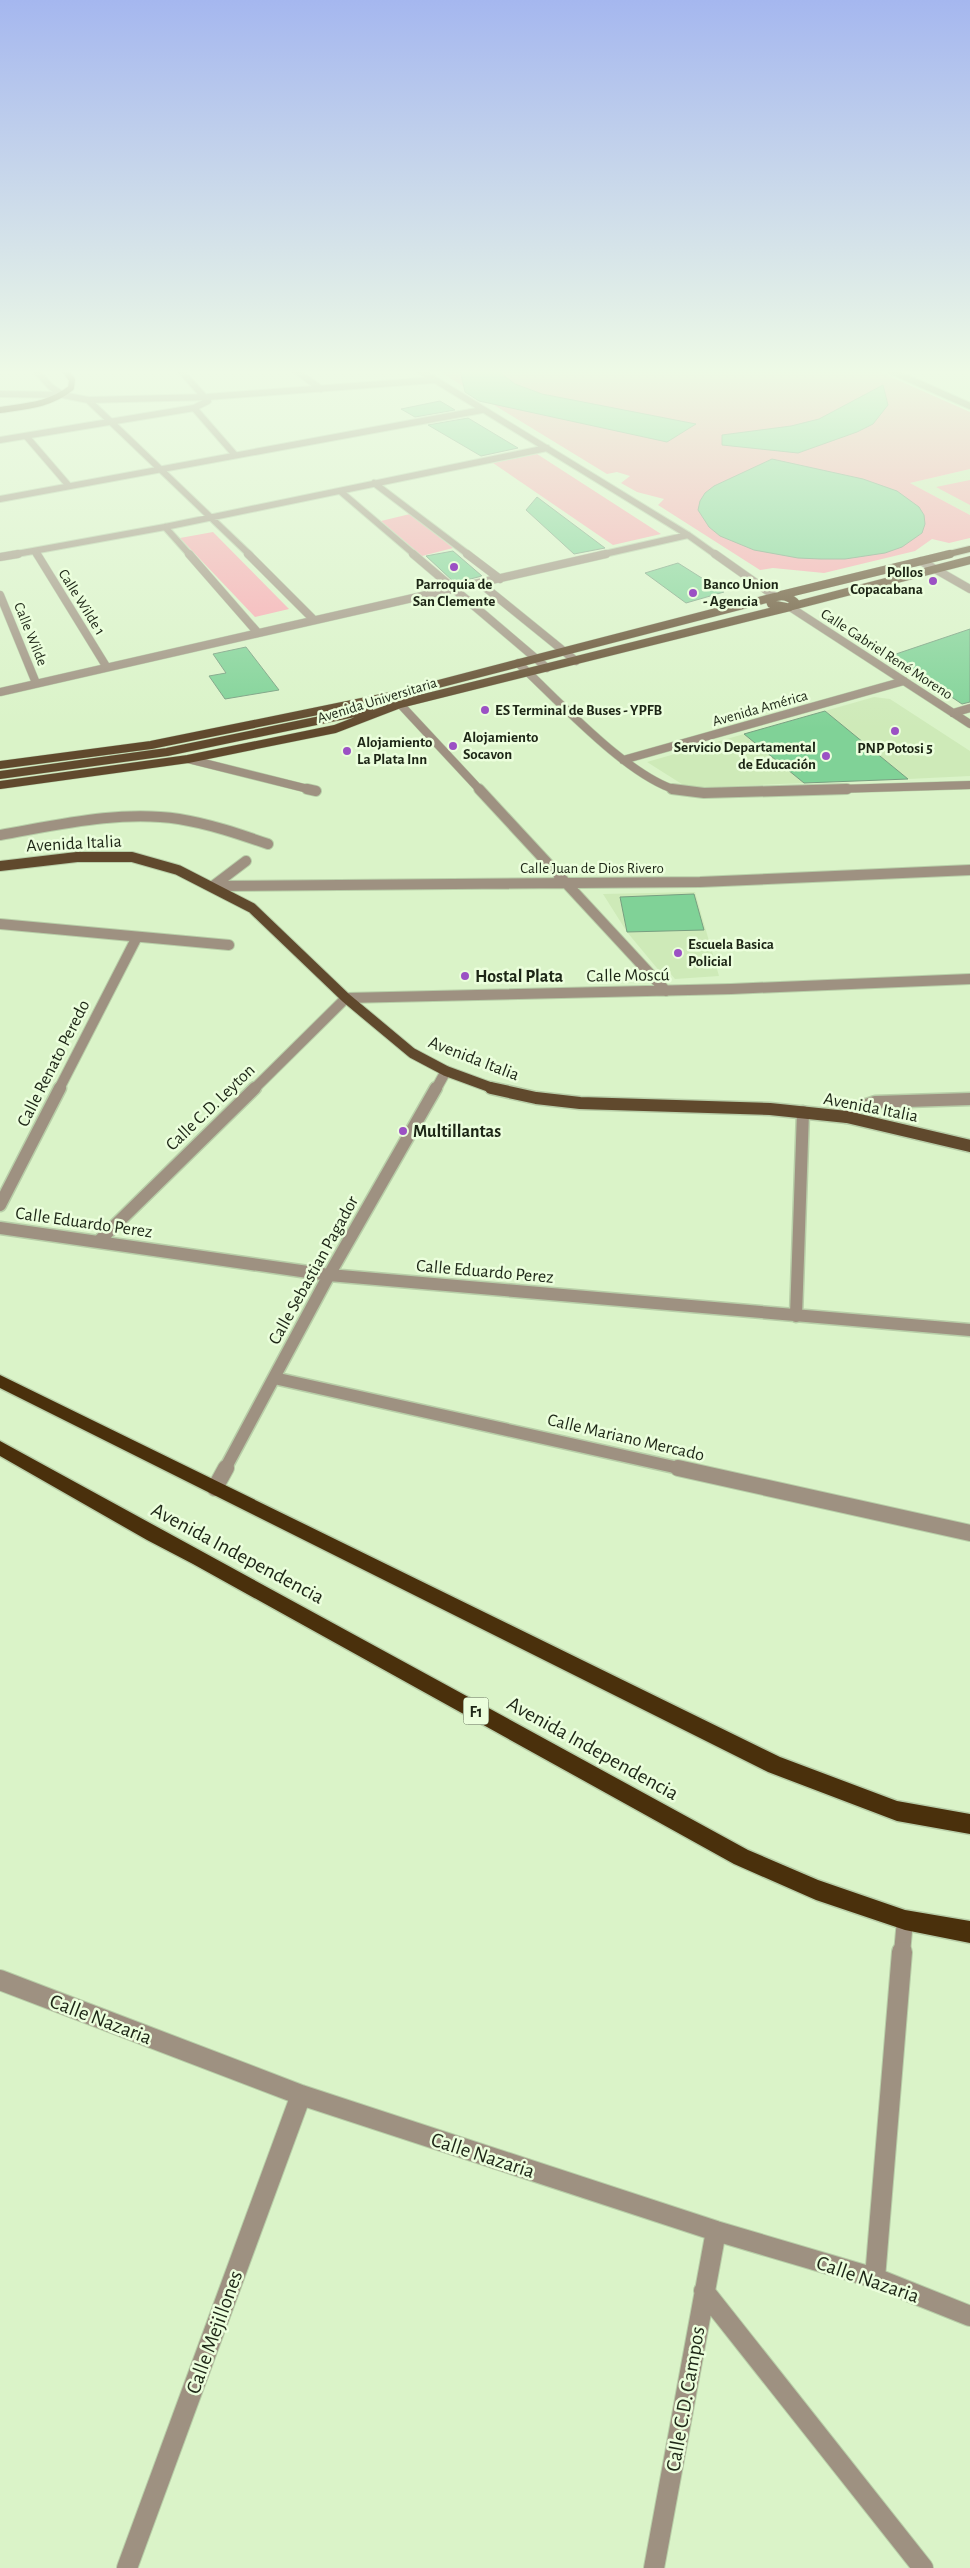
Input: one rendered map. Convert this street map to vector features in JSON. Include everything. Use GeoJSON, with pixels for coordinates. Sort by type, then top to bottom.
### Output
{"type":"FeatureCollection","features":[{"type":"Feature","properties":{"kind":"highway"},"geometry":{"type":"LineString","coordinates":[[0,1381],[775,1765],[897,1811],[970,1824]]}},
{"type":"Feature","properties":{"kind":"highway","name":"Avenida Independencia"},"geometry":{"type":"LineString","coordinates":[[0,1448],[153,1535],[208,1563],[741,1857],[816,1890],[905,1920],[970,1932]]}},
{"type":"Feature","properties":{"kind":"main road","name":"Avenida Universitaria"},"geometry":{"type":"LineString","coordinates":[[0,785],[188,759],[335,729],[398,700],[518,663],[970,549]]}},
{"type":"Feature","properties":{"kind":"main road","name":"Avenida Universitaria"},"geometry":{"type":"LineString","coordinates":[[0,765],[151,744],[398,700],[527,673],[970,560]]}},
{"type":"Feature","properties":{"kind":"main road"},"geometry":{"type":"LineString","coordinates":[[776,597],[792,599],[796,602],[789,606]]}},
{"type":"Feature","properties":{"kind":"main road"},"geometry":{"type":"LineString","coordinates":[[0,775],[167,752],[398,700]]}},
{"type":"Feature","properties":{"kind":"main road","name":"Avenida Italia"},"geometry":{"type":"LineString","coordinates":[[2,863],[77,857],[132,858],[178,870],[213,886],[252,908],[346,998],[412,1053],[446,1071],[495,1089],[536,1098],[580,1103],[770,1109],[847,1117],[970,1146]]}},
{"type":"Feature","properties":{"kind":"street"},"geometry":{"type":"LineString","coordinates":[[0,499],[49,490]]}},
{"type":"Feature","properties":{"kind":"street"},"geometry":{"type":"LineString","coordinates":[[182,490],[211,516],[314,620]]}},
{"type":"Feature","properties":{"kind":"street"},"geometry":{"type":"LineString","coordinates":[[0,557],[164,527],[345,490]]}},
{"type":"Feature","properties":{"kind":"street"},"geometry":{"type":"LineString","coordinates":[[383,490],[500,579]]}},
{"type":"Feature","properties":{"kind":"street"},"geometry":{"type":"LineString","coordinates":[[615,490],[688,535],[776,597]]}},
{"type":"Feature","properties":{"kind":"street"},"geometry":{"type":"LineString","coordinates":[[340,491],[547,668]]}},
{"type":"Feature","properties":{"kind":"street"},"geometry":{"type":"LineString","coordinates":[[164,527],[258,632]]}},
{"type":"Feature","properties":{"kind":"street"},"geometry":{"type":"LineString","coordinates":[[0,692],[258,632],[273,633],[306,625],[314,620],[481,584],[688,535]]}},
{"type":"Feature","properties":{"kind":"street","name":"Calle Wilde 1"},"geometry":{"type":"LineString","coordinates":[[35,551],[106,666]]}},
{"type":"Feature","properties":{"kind":"street"},"geometry":{"type":"LineString","coordinates":[[921,561],[970,589]]}},
{"type":"Feature","properties":{"kind":"street"},"geometry":{"type":"LineString","coordinates":[[481,584],[576,661]]}},
{"type":"Feature","properties":{"kind":"street","name":"Calle Wilde"},"geometry":{"type":"LineString","coordinates":[[0,595],[36,683]]}},
{"type":"Feature","properties":{"kind":"street","name":"Calle Gabriel René Moreno"},"geometry":{"type":"LineString","coordinates":[[789,606],[970,724]]}},
{"type":"Feature","properties":{"kind":"street"},"geometry":{"type":"LineString","coordinates":[[518,663],[623,760],[663,786],[680,792],[704,793],[970,785]]}},
{"type":"Feature","properties":{"kind":"street","name":"Avenida América"},"geometry":{"type":"LineString","coordinates":[[623,760],[904,681]]}},
{"type":"Feature","properties":{"kind":"street"},"geometry":{"type":"LineString","coordinates":[[398,700],[666,991]]}},
{"type":"Feature","properties":{"kind":"street"},"geometry":{"type":"LineString","coordinates":[[953,713],[970,708]]}},
{"type":"Feature","properties":{"kind":"street"},"geometry":{"type":"LineString","coordinates":[[188,759],[316,791]]}},
{"type":"Feature","properties":{"kind":"street"},"geometry":{"type":"LineString","coordinates":[[0,834],[84,822],[160,818],[201,822],[268,844]]}},
{"type":"Feature","properties":{"kind":"street"},"geometry":{"type":"LineString","coordinates":[[213,886],[246,861]]}},
{"type":"Feature","properties":{"kind":"street","name":"Calle Juan de Dios Rivero"},"geometry":{"type":"LineString","coordinates":[[213,886],[700,882],[970,870]]}},
{"type":"Feature","properties":{"kind":"street"},"geometry":{"type":"LineString","coordinates":[[0,924],[229,945]]}},
{"type":"Feature","properties":{"kind":"street","name":"Calle Renato Peredo"},"geometry":{"type":"LineString","coordinates":[[0,1205],[138,937]]}},
{"type":"Feature","properties":{"kind":"street","name":"Calle Moscú"},"geometry":{"type":"LineString","coordinates":[[346,998],[398,995],[666,991],[970,979]]}},
{"type":"Feature","properties":{"kind":"street","name":"Calle C.D. Leyton"},"geometry":{"type":"LineString","coordinates":[[99,1241],[346,998]]}},
{"type":"Feature","properties":{"kind":"street","name":"Calle Sebastian Pagador"},"geometry":{"type":"LineString","coordinates":[[215,1488],[329,1275],[446,1071]]}},
{"type":"Feature","properties":{"kind":"street"},"geometry":{"type":"LineString","coordinates":[[847,1117],[854,1109],[875,1102],[970,1099]]}},
{"type":"Feature","properties":{"kind":"street"},"geometry":{"type":"LineString","coordinates":[[796,1316],[803,1112]]}},
{"type":"Feature","properties":{"kind":"street","name":"Calle Eduardo Perez"},"geometry":{"type":"LineString","coordinates":[[0,1228],[329,1275],[970,1330]]}},
{"type":"Feature","properties":{"kind":"street","name":"Calle Mariano Mercado"},"geometry":{"type":"LineString","coordinates":[[274,1378],[970,1532]]}},
{"type":"Feature","properties":{"kind":"street"},"geometry":{"type":"LineString","coordinates":[[875,2278],[905,1920]]}},
{"type":"Feature","properties":{"kind":"street","name":"Calle Nazaria"},"geometry":{"type":"LineString","coordinates":[[0,1980],[301,2095],[716,2231],[875,2278],[970,2316]]}},
{"type":"Feature","properties":{"kind":"street","name":"Calle Mejillones"},"geometry":{"type":"LineString","coordinates":[[128,2568],[301,2095]]}},
{"type":"Feature","properties":{"kind":"street","name":"Calle C.D. Campos"},"geometry":{"type":"LineString","coordinates":[[654,2568],[716,2231]]}},
{"type":"Feature","properties":{"kind":"street"},"geometry":{"type":"LineString","coordinates":[[704,2291],[923,2568]]}},
{"type":"Feature","properties":{"kind":"shaded area"},"geometry":{"type":"Polygon","coordinates":[[[532,490],[593,490],[661,534],[613,545],[532,490]]]}},
{"type":"Feature","properties":{"kind":"shaded area"},"geometry":{"type":"Polygon","coordinates":[[[633,490],[923,490],[970,515],[970,538],[949,543],[932,539],[915,551],[824,573],[773,568],[760,570],[658,505],[664,499],[633,490]]]}},
{"type":"Feature","properties":{"kind":"shaded area"},"geometry":{"type":"Polygon","coordinates":[[[923,490],[970,490],[970,515],[923,490]]]}},
{"type":"Feature","properties":{"kind":"shaded area"},"geometry":{"type":"Polygon","coordinates":[[[941,490],[970,490],[970,505],[941,490]]]}},
{"type":"Feature","properties":{"kind":"shaded area"},"geometry":{"type":"Polygon","coordinates":[[[410,514],[453,548],[422,556],[381,521],[410,514]]]}},
{"type":"Feature","properties":{"kind":"shaded area"},"geometry":{"type":"Polygon","coordinates":[[[213,532],[289,609],[255,617],[180,538],[213,532]]]}},
{"type":"Feature","properties":{"kind":"shaded area","name":"PNP Potosi 5"},"geometry":{"type":"Polygon","coordinates":[[[874,697],[890,699],[970,751],[970,776],[908,779],[825,711],[874,697]]]}},
{"type":"Feature","properties":{"kind":"shaded area"},"geometry":{"type":"Polygon","coordinates":[[[744,734],[804,783],[688,788],[647,762],[744,734]]]}},
{"type":"Feature","properties":{"kind":"shaded area","name":"Escuela Basica Policial"},"geometry":{"type":"Polygon","coordinates":[[[695,892],[719,976],[675,979],[670,973],[661,973],[627,932],[603,894],[695,892]]]}},
{"type":"Feature","properties":{"kind":"building"},"geometry":{"type":"Polygon","coordinates":[[[709,490],[894,490],[919,507],[924,515],[925,524],[922,533],[902,547],[885,553],[845,559],[798,558],[754,550],[720,536],[709,527],[698,510],[700,501],[709,490]]]}},
{"type":"Feature","properties":{"kind":"building"},"geometry":{"type":"Polygon","coordinates":[[[537,497],[605,548],[574,554],[526,510],[537,497]]]}},
{"type":"Feature","properties":{"kind":"building","name":"Parroquia de San Clemente"},"geometry":{"type":"Polygon","coordinates":[[[453,551],[482,576],[455,583],[426,556],[453,551]]]}},
{"type":"Feature","properties":{"kind":"building"},"geometry":{"type":"Polygon","coordinates":[[[678,563],[724,592],[686,603],[645,573],[678,563]]]}},
{"type":"Feature","properties":{"kind":"building"},"geometry":{"type":"Polygon","coordinates":[[[970,629],[970,702],[962,704],[890,656],[970,629]]]}},
{"type":"Feature","properties":{"kind":"building"},"geometry":{"type":"Polygon","coordinates":[[[246,647],[279,690],[225,699],[209,676],[226,673],[213,654],[246,647]]]}},
{"type":"Feature","properties":{"kind":"building","name":"Servicio Departamental de Educación"},"geometry":{"type":"Polygon","coordinates":[[[825,711],[908,779],[804,783],[744,734],[825,711]]]}},
{"type":"Feature","properties":{"kind":"building"},"geometry":{"type":"Polygon","coordinates":[[[694,894],[704,930],[627,932],[620,897],[694,894]]]}},
{"type":"Feature","properties":{"kind":"place","name":"Parroquia de San Clemente"},"geometry":{"type":"Point","coordinates":[454,567]}},
{"type":"Feature","properties":{"kind":"place","name":"Pollos Copacabana"},"geometry":{"type":"Point","coordinates":[933,581]}},
{"type":"Feature","properties":{"kind":"place","name":"Banco Union - Agencia"},"geometry":{"type":"Point","coordinates":[693,593]}},
{"type":"Feature","properties":{"kind":"place","name":"ES Terminal de Buses - YPFB"},"geometry":{"type":"Point","coordinates":[485,710]}},
{"type":"Feature","properties":{"kind":"place","name":"PNP Potosi 5"},"geometry":{"type":"Point","coordinates":[895,731]}},
{"type":"Feature","properties":{"kind":"place","name":"Alojamiento Socavon"},"geometry":{"type":"Point","coordinates":[453,746]}},
{"type":"Feature","properties":{"kind":"place","name":"Alojamiento La Plata Inn"},"geometry":{"type":"Point","coordinates":[347,751]}},
{"type":"Feature","properties":{"kind":"place","name":"Servicio Departamental de Educación"},"geometry":{"type":"Point","coordinates":[826,756]}},
{"type":"Feature","properties":{"kind":"place","name":"Escuela Basica Policial"},"geometry":{"type":"Point","coordinates":[678,953]}},
{"type":"Feature","properties":{"kind":"place","name":"Hostal Plata"},"geometry":{"type":"Point","coordinates":[465,976]}},
{"type":"Feature","properties":{"kind":"place","name":"Multillantas"},"geometry":{"type":"Point","coordinates":[403,1131]}}]}
